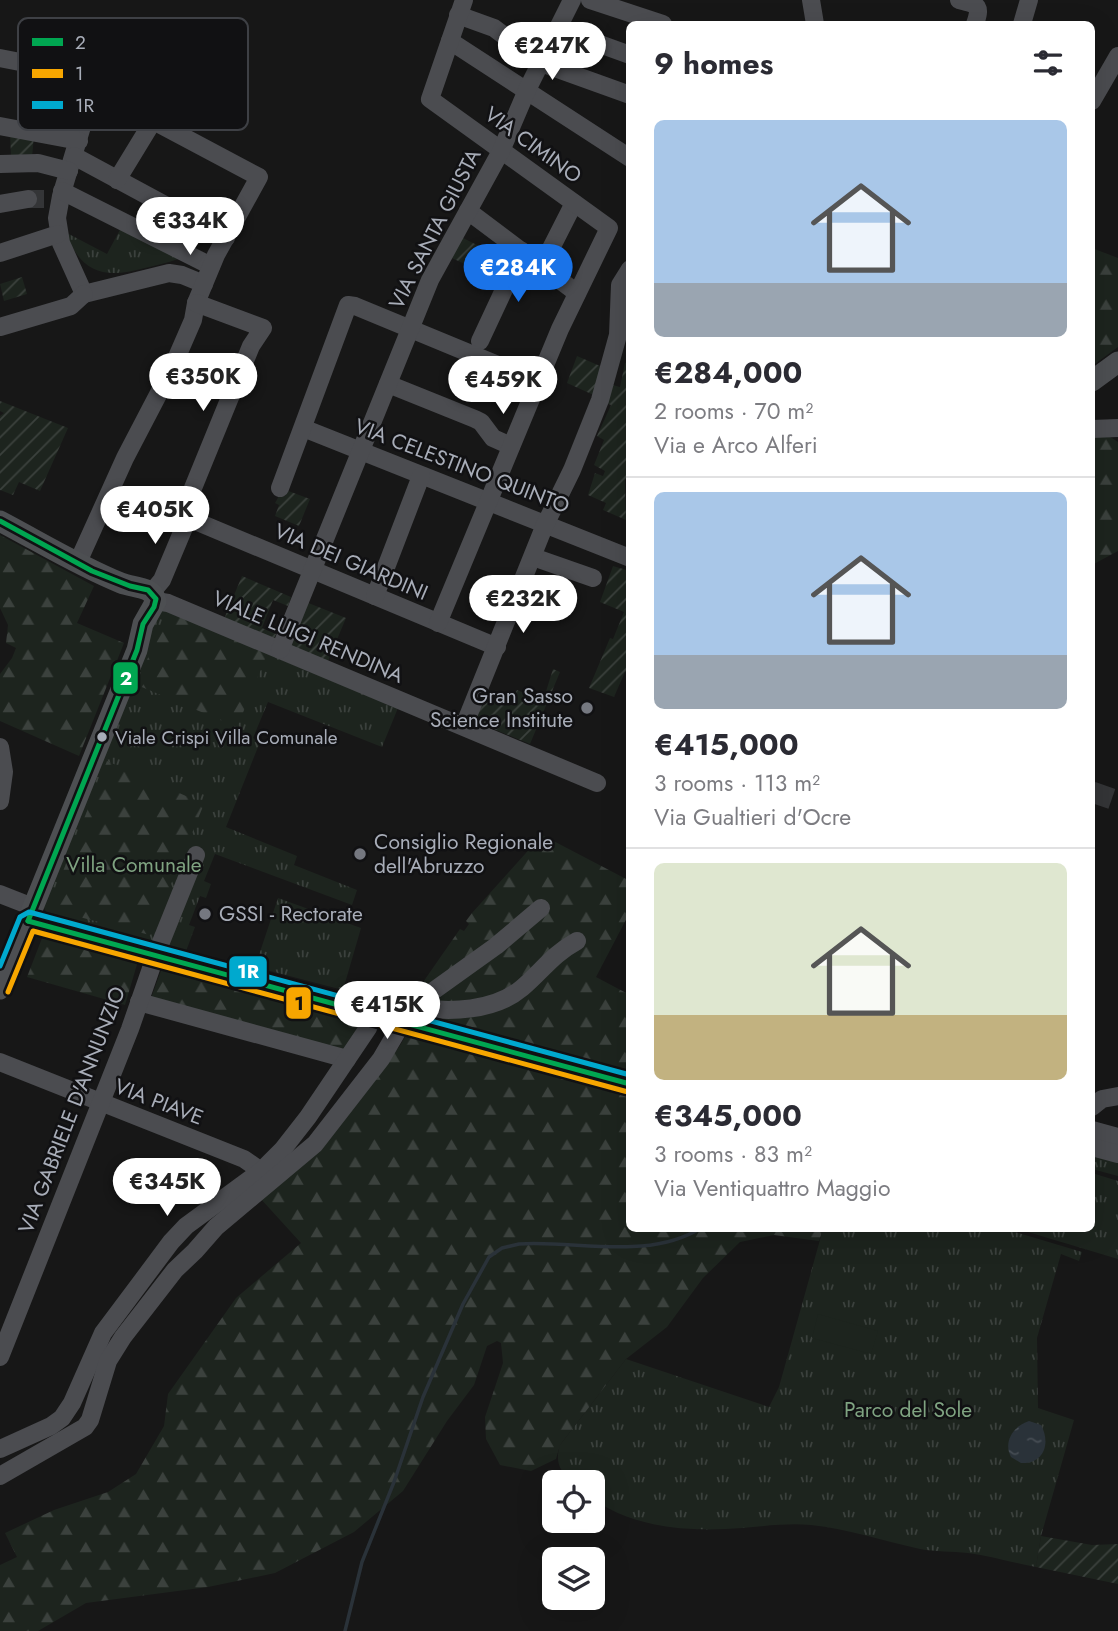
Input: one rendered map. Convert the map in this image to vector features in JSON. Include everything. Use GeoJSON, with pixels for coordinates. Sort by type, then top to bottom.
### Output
{"type":"FeatureCollection","features":[{"type":"Feature","properties":{"kind":"main road"},"geometry":{"type":"LineString","coordinates":[[1095,379],[1118,362]]}},
{"type":"Feature","properties":{"kind":"main road"},"geometry":{"type":"LineString","coordinates":[[0,521],[105,576],[144,606],[137,650],[0,989]]}},
{"type":"Feature","properties":{"kind":"main road"},"geometry":{"type":"LineString","coordinates":[[30,914],[155,957],[373,1016],[408,1018],[626,1083]]}},
{"type":"Feature","properties":{"kind":"street","name":"VIA SANTA GIUSTA"},"geometry":{"type":"LineString","coordinates":[[280,650],[433,275],[501,151],[527,90],[572,0]]}},
{"type":"Feature","properties":{"kind":"street"},"geometry":{"type":"LineString","coordinates":[[590,0],[654,21]]}},
{"type":"Feature","properties":{"kind":"street"},"geometry":{"type":"LineString","coordinates":[[811,0],[814,21]]}},
{"type":"Feature","properties":{"kind":"street"},"geometry":{"type":"LineString","coordinates":[[959,0],[978,7],[976,21]]}},
{"type":"Feature","properties":{"kind":"street"},"geometry":{"type":"LineString","coordinates":[[1023,21],[1029,0]]}},
{"type":"Feature","properties":{"kind":"street"},"geometry":{"type":"LineString","coordinates":[[626,94],[541,62],[461,8],[450,41],[626,155]]}},
{"type":"Feature","properties":{"kind":"street"},"geometry":{"type":"LineString","coordinates":[[558,29],[626,54]]}},
{"type":"Feature","properties":{"kind":"street","name":"VIA CIMINO"},"geometry":{"type":"LineString","coordinates":[[450,41],[430,99],[609,228],[577,293]]}},
{"type":"Feature","properties":{"kind":"street"},"geometry":{"type":"LineString","coordinates":[[1095,97],[1118,56]]}},
{"type":"Feature","properties":{"kind":"street"},"geometry":{"type":"LineString","coordinates":[[0,58],[18,64]]}},
{"type":"Feature","properties":{"kind":"street"},"geometry":{"type":"LineString","coordinates":[[0,126],[74,156],[226,238]]}},
{"type":"Feature","properties":{"kind":"street"},"geometry":{"type":"LineString","coordinates":[[84,294],[58,232],[49,198],[86,130]]}},
{"type":"Feature","properties":{"kind":"street"},"geometry":{"type":"LineString","coordinates":[[117,180],[148,130]]}},
{"type":"Feature","properties":{"kind":"street"},"geometry":{"type":"LineString","coordinates":[[78,562],[125,458],[173,366],[193,320],[196,303],[211,266],[259,177],[170,130]]}},
{"type":"Feature","properties":{"kind":"street"},"geometry":{"type":"LineString","coordinates":[[0,164],[38,163],[74,156]]}},
{"type":"Feature","properties":{"kind":"street"},"geometry":{"type":"LineString","coordinates":[[0,204],[49,198],[211,266]]}},
{"type":"Feature","properties":{"kind":"street"},"geometry":{"type":"LineString","coordinates":[[542,266],[574,203]]}},
{"type":"Feature","properties":{"kind":"street"},"geometry":{"type":"LineString","coordinates":[[438,622],[577,293],[468,211]]}},
{"type":"Feature","properties":{"kind":"street"},"geometry":{"type":"LineString","coordinates":[[0,253],[58,232]]}},
{"type":"Feature","properties":{"kind":"street"},"geometry":{"type":"LineString","coordinates":[[476,350],[522,251]]}},
{"type":"Feature","properties":{"kind":"street"},"geometry":{"type":"LineString","coordinates":[[0,327],[71,306],[84,294],[169,273],[183,275],[204,284]]}},
{"type":"Feature","properties":{"kind":"street"},"geometry":{"type":"LineString","coordinates":[[464,726],[606,383],[618,335],[620,286],[626,276]]}},
{"type":"Feature","properties":{"kind":"street"},"geometry":{"type":"LineString","coordinates":[[144,606],[162,580],[188,518],[193,488],[253,342],[262,328],[196,303]]}},
{"type":"Feature","properties":{"kind":"street"},"geometry":{"type":"LineString","coordinates":[[280,488],[348,305],[438,340],[476,350],[539,382]]}},
{"type":"Feature","properties":{"kind":"street"},"geometry":{"type":"LineString","coordinates":[[173,366],[232,391]]}},
{"type":"Feature","properties":{"kind":"street"},"geometry":{"type":"LineString","coordinates":[[388,384],[481,422],[493,438],[511,446]]}},
{"type":"Feature","properties":{"kind":"street","name":"VIA CELESTINO QUINTO"},"geometry":{"type":"LineString","coordinates":[[303,428],[626,556]]}},
{"type":"Feature","properties":{"kind":"street"},"geometry":{"type":"LineString","coordinates":[[1095,429],[1118,428]]}},
{"type":"Feature","properties":{"kind":"street"},"geometry":{"type":"LineString","coordinates":[[375,596],[421,476]]}},
{"type":"Feature","properties":{"kind":"street","name":"VIA DEI GIARDINI"},"geometry":{"type":"LineString","coordinates":[[188,518],[497,648]]}},
{"type":"Feature","properties":{"kind":"street"},"geometry":{"type":"LineString","coordinates":[[533,556],[593,578]]}},
{"type":"Feature","properties":{"kind":"street","name":"VIALE LUIGI RENDINA"},"geometry":{"type":"LineString","coordinates":[[144,606],[168,603],[597,783]]}},
{"type":"Feature","properties":{"kind":"street"},"geometry":{"type":"LineString","coordinates":[[0,747],[4,772],[0,801]]}},
{"type":"Feature","properties":{"kind":"street","name":"VIA GABRIELE D'ANNUNZIO"},"geometry":{"type":"LineString","coordinates":[[0,1357],[196,855]]}},
{"type":"Feature","properties":{"kind":"street"},"geometry":{"type":"LineString","coordinates":[[0,894],[30,914]]}},
{"type":"Feature","properties":{"kind":"street"},"geometry":{"type":"LineString","coordinates":[[0,1476],[85,1427],[90,1420],[108,1361],[122,1336],[175,1270],[217,1226],[315,1144],[381,1059],[408,1018],[429,994],[495,946],[541,908]]}},
{"type":"Feature","properties":{"kind":"street"},"geometry":{"type":"LineString","coordinates":[[408,1018],[502,1000],[518,991],[549,959],[577,941]]}},
{"type":"Feature","properties":{"kind":"street"},"geometry":{"type":"LineString","coordinates":[[139,1002],[347,1059]]}},
{"type":"Feature","properties":{"kind":"street"},"geometry":{"type":"LineString","coordinates":[[0,1449],[51,1426],[62,1418],[72,1403],[103,1334],[171,1242],[190,1223],[261,1171],[300,1129],[368,1028],[373,1016]]}},
{"type":"Feature","properties":{"kind":"street","name":"VIA PIAVE"},"geometry":{"type":"LineString","coordinates":[[0,1062],[244,1159],[261,1171]]}},
{"type":"Feature","properties":{"kind":"street"},"geometry":{"type":"LineString","coordinates":[[1095,1105],[1104,1098],[1118,1096]]}},
{"type":"Feature","properties":{"kind":"street"},"geometry":{"type":"LineString","coordinates":[[1095,1131],[1118,1137]]}},
{"type":"Feature","properties":{"kind":"street"},"geometry":{"type":"LineString","coordinates":[[1095,1148],[1118,1154]]}},
{"type":"Feature","properties":{"kind":"green space"},"geometry":{"type":"Polygon","coordinates":[[[10,132],[34,136],[32,157],[11,157],[10,132]]]}},
{"type":"Feature","properties":{"kind":"green space"},"geometry":{"type":"Polygon","coordinates":[[[122,226],[178,259],[130,271],[106,273],[87,265],[79,257],[65,232],[107,254],[122,226]]]}},
{"type":"Feature","properties":{"kind":"green space"},"geometry":{"type":"Polygon","coordinates":[[[459,236],[499,256],[490,275],[447,256],[459,236]]]}},
{"type":"Feature","properties":{"kind":"green space"},"geometry":{"type":"Polygon","coordinates":[[[1095,249],[1118,258],[1118,347],[1095,364],[1095,249]]]}},
{"type":"Feature","properties":{"kind":"green space"},"geometry":{"type":"Polygon","coordinates":[[[22,277],[27,294],[4,301],[0,284],[22,277]]]}},
{"type":"Feature","properties":{"kind":"green space"},"geometry":{"type":"Polygon","coordinates":[[[577,356],[607,369],[598,397],[567,383],[577,356]]]}},
{"type":"Feature","properties":{"kind":"green space"},"geometry":{"type":"Polygon","coordinates":[[[625,363],[626,520],[603,510],[606,503],[588,495],[595,473],[603,476],[605,471],[594,465],[604,440],[597,436],[611,405],[603,402],[609,384],[620,387],[625,363]]]}},
{"type":"Feature","properties":{"kind":"green space"},"geometry":{"type":"Polygon","coordinates":[[[0,401],[68,428],[40,491],[19,482],[13,495],[0,490],[0,416],[4,413],[0,411],[0,401]]]}},
{"type":"Feature","properties":{"kind":"green space"},"geometry":{"type":"Polygon","coordinates":[[[1095,427],[1118,442],[1118,551],[1095,563],[1095,427]]]}},
{"type":"Feature","properties":{"kind":"green space"},"geometry":{"type":"Polygon","coordinates":[[[283,489],[310,499],[299,526],[275,516],[279,505],[275,503],[283,489]]]}},
{"type":"Feature","properties":{"kind":"green space"},"geometry":{"type":"Polygon","coordinates":[[[0,535],[94,586],[77,623],[124,643],[79,756],[0,721],[0,674],[16,648],[6,643],[8,625],[0,608],[0,535]]]}},
{"type":"Feature","properties":{"kind":"green space"},"geometry":{"type":"Polygon","coordinates":[[[613,566],[626,570],[626,672],[614,697],[589,688],[624,612],[600,602],[613,566]]]}},
{"type":"Feature","properties":{"kind":"green space"},"geometry":{"type":"Polygon","coordinates":[[[242,576],[291,597],[288,606],[273,600],[262,628],[276,634],[274,640],[224,619],[242,576]]]}},
{"type":"Feature","properties":{"kind":"green space"},"geometry":{"type":"Polygon","coordinates":[[[306,602],[346,618],[328,661],[288,645],[306,602]]]}},
{"type":"Feature","properties":{"kind":"green space","name":"Villa Comunale"},"geometry":{"type":"Polygon","coordinates":[[[161,606],[276,653],[275,657],[398,708],[382,747],[268,702],[253,738],[260,742],[226,827],[297,856],[294,865],[357,890],[352,905],[215,854],[204,881],[211,884],[206,898],[200,896],[189,925],[195,927],[185,954],[52,921],[42,905],[161,606]]]}},
{"type":"Feature","properties":{"kind":"green space"},"geometry":{"type":"Polygon","coordinates":[[[168,608],[269,650],[237,727],[137,685],[168,608]]]}},
{"type":"Feature","properties":{"kind":"green space"},"geometry":{"type":"Polygon","coordinates":[[[553,669],[560,672],[530,744],[471,720],[486,690],[511,701],[517,690],[543,701],[553,669]]]}},
{"type":"Feature","properties":{"kind":"green space"},"geometry":{"type":"Polygon","coordinates":[[[107,761],[204,804],[150,935],[48,909],[107,761]]]}},
{"type":"Feature","properties":{"kind":"green space"},"geometry":{"type":"Polygon","coordinates":[[[542,835],[626,879],[626,920],[596,977],[626,993],[626,1232],[822,1232],[819,1241],[774,1235],[740,1242],[703,1278],[667,1327],[626,1359],[560,1445],[556,1459],[531,1471],[500,1465],[486,1439],[485,1417],[503,1363],[501,1343],[497,1341],[487,1346],[474,1385],[447,1421],[403,1491],[354,1532],[275,1573],[208,1587],[86,1603],[38,1631],[0,1631],[0,1565],[17,1557],[5,1533],[54,1510],[108,1492],[136,1474],[164,1426],[168,1394],[236,1298],[301,1243],[260,1198],[355,1104],[399,1047],[419,1014],[405,1008],[460,929],[464,931],[469,924],[466,921],[542,835]]]}},
{"type":"Feature","properties":{"kind":"green space"},"geometry":{"type":"Polygon","coordinates":[[[278,898],[361,928],[343,990],[255,967],[278,898]]]}},
{"type":"Feature","properties":{"kind":"green space"},"geometry":{"type":"Polygon","coordinates":[[[44,933],[138,961],[125,1005],[27,977],[44,933]]]}},
{"type":"Feature","properties":{"kind":"green space"},"geometry":{"type":"Polygon","coordinates":[[[162,968],[365,1021],[344,1053],[151,998],[162,968]]]}},
{"type":"Feature","properties":{"kind":"green space"},"geometry":{"type":"Polygon","coordinates":[[[1095,1153],[1118,1158],[1118,1176],[1095,1170],[1095,1153]]]}},
{"type":"Feature","properties":{"kind":"green space"},"geometry":{"type":"Polygon","coordinates":[[[1095,1174],[1118,1181],[1118,1259],[1028,1232],[1095,1232],[1095,1174]]]}},
{"type":"Feature","properties":{"kind":"green space","name":"Parco del Sole"},"geometry":{"type":"Polygon","coordinates":[[[822,1232],[1015,1232],[1082,1252],[1079,1261],[1061,1254],[1037,1338],[1038,1408],[1074,1420],[1041,1536],[1036,1567],[977,1554],[920,1549],[811,1525],[703,1529],[664,1526],[627,1517],[605,1506],[605,1470],[561,1470],[558,1461],[560,1445],[626,1359],[769,1407],[779,1387],[822,1232]]]}},
{"type":"Feature","properties":{"kind":"green space"},"geometry":{"type":"Polygon","coordinates":[[[818,1314],[878,1331],[871,1354],[812,1338],[818,1314]]]}},
{"type":"Feature","properties":{"kind":"green space"},"geometry":{"type":"Polygon","coordinates":[[[1041,1536],[1092,1545],[1118,1544],[1118,1584],[1036,1567],[1041,1536]]]}},
{"type":"Feature","properties":{"kind":"water"},"geometry":{"type":"Polygon","coordinates":[[[1029,1421],[1041,1425],[1045,1445],[1035,1460],[1021,1463],[1011,1457],[1009,1440],[1018,1427],[1029,1421]]]}},
{"type":"Feature","properties":{"kind":"waterway"},"geometry":{"type":"LineString","coordinates":[[345,1631],[362,1562],[394,1482],[423,1397],[463,1304],[489,1257],[502,1248],[519,1244],[635,1247],[658,1244],[693,1232]]}},
{"type":"Feature","properties":{"kind":"tunnel"},"geometry":{"type":"LineString","coordinates":[[28,199],[44,199]]}},
{"type":"Feature","properties":{"kind":"tunnel"},"geometry":{"type":"LineString","coordinates":[[1095,793],[1118,801]]}},
{"type":"Feature","properties":{"kind":"transit line","name":"2"},"geometry":{"type":"LineString","coordinates":[[0,521],[92,571],[148,590],[156,599],[143,624],[137,650],[28,921]]}},
{"type":"Feature","properties":{"kind":"transit line","name":"1R"},"geometry":{"type":"LineString","coordinates":[[0,966],[20,917],[29,912],[626,1074]]}},
{"type":"Feature","properties":{"kind":"transit line","name":"2"},"geometry":{"type":"LineString","coordinates":[[28,921],[626,1083]]}},
{"type":"Feature","properties":{"kind":"transit line","name":"1"},"geometry":{"type":"LineString","coordinates":[[8,992],[33,931],[626,1091]]}},
{"type":"Feature","properties":{"kind":"place","name":"Gran Sasso Science Institute"},"geometry":{"type":"Point","coordinates":[587,708]}},
{"type":"Feature","properties":{"kind":"place","name":"Viale Crispi Villa Comunale"},"geometry":{"type":"Point","coordinates":[102,737]}},
{"type":"Feature","properties":{"kind":"place","name":"Consiglio Regionale dell'Abruzzo"},"geometry":{"type":"Point","coordinates":[360,854]}},
{"type":"Feature","properties":{"kind":"place","name":"GSSI - Rectorate"},"geometry":{"type":"Point","coordinates":[205,914]}}]}
